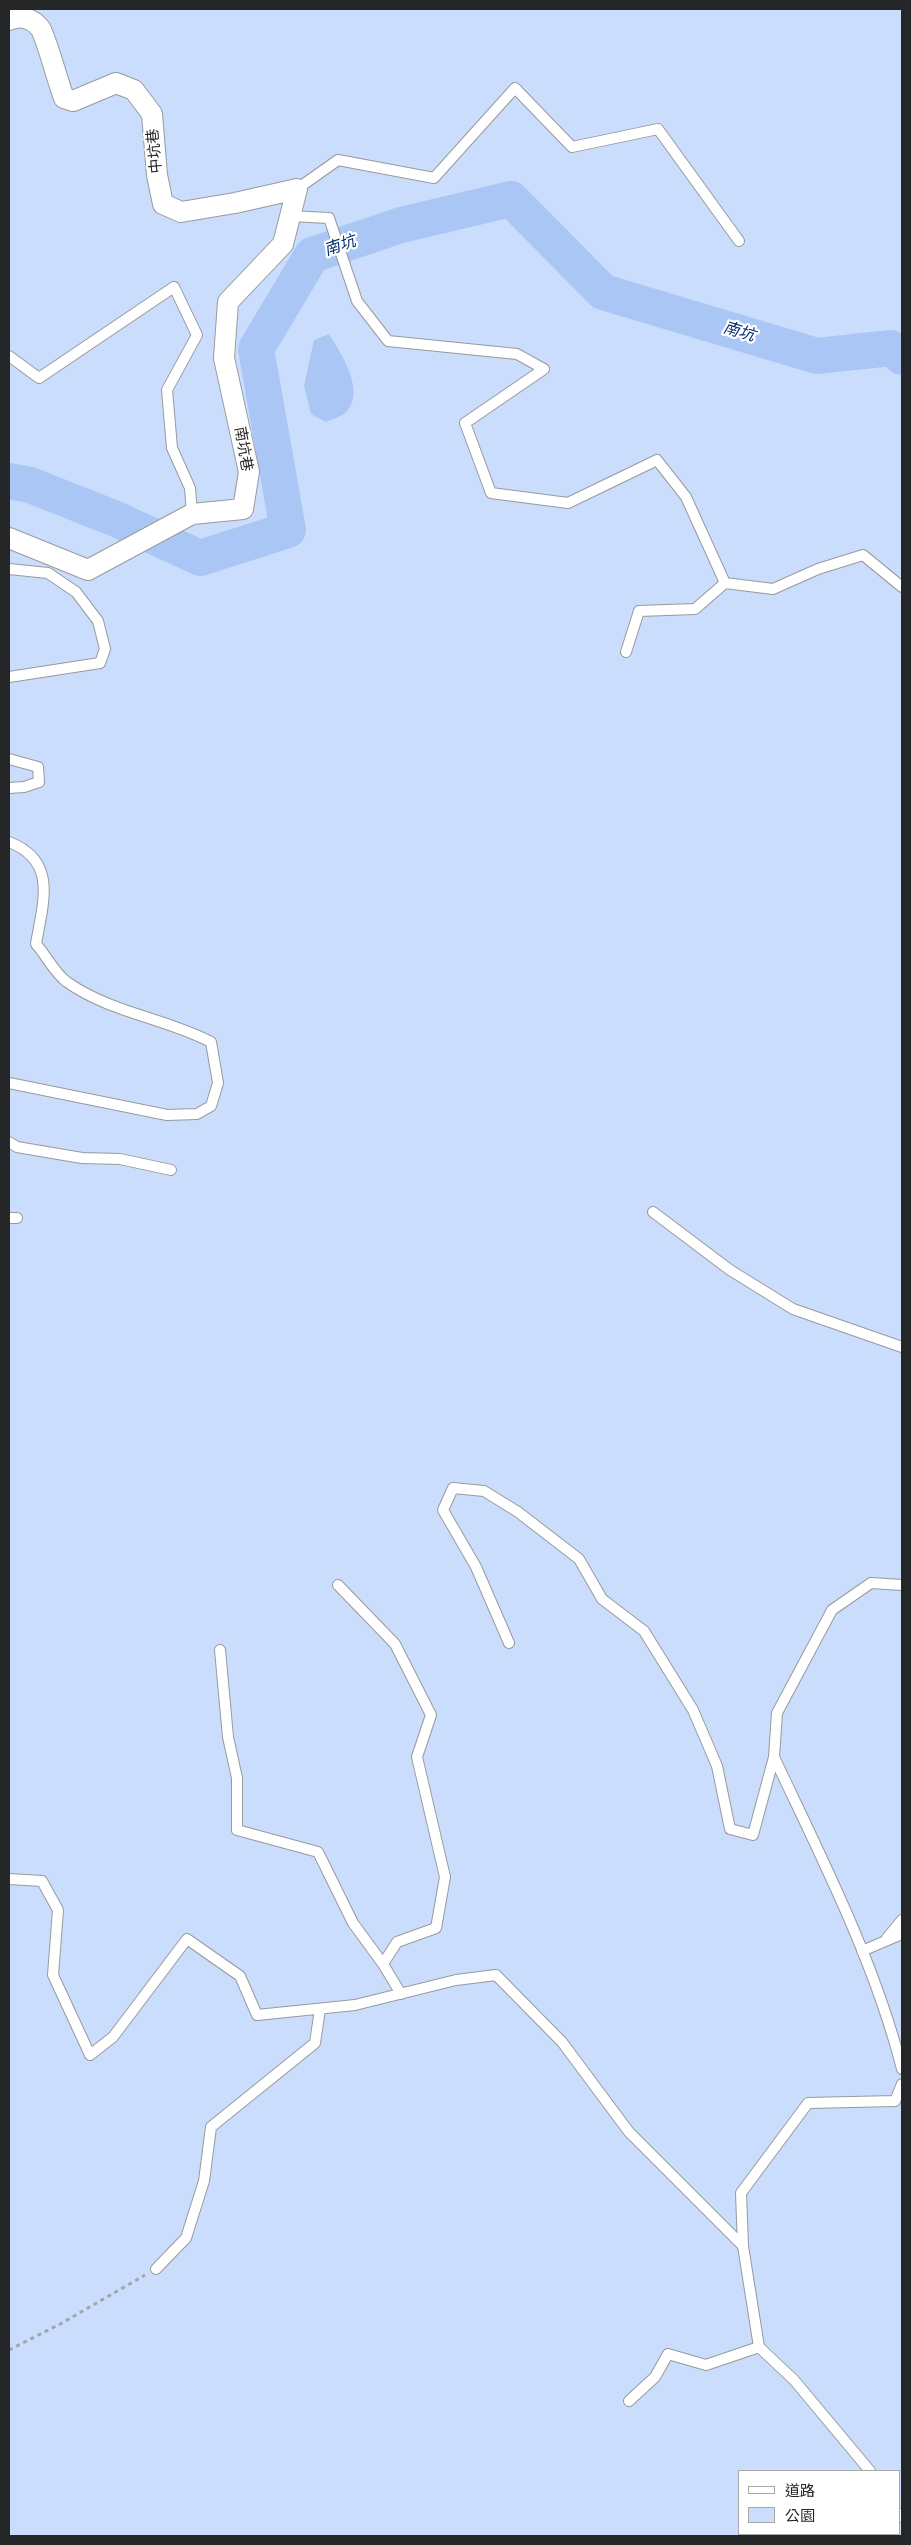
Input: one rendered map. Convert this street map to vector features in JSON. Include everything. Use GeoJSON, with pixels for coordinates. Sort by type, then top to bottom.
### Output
{"type":"FeatureCollection","features":[{"type":"Feature","properties":{"kind":"street","name":"中坑巷"},"geometry":{"type":"LineString","coordinates":[[9,20],[14,17],[29,18],[41,29],[64,98],[73,101],[116,82],[134,90],[152,114],[157,175],[163,204],[181,212],[235,203],[297,188]]}},
{"type":"Feature","properties":{"kind":"street","name":"南坑巷"},"geometry":{"type":"LineString","coordinates":[[9,538],[88,570],[121,554],[192,514],[242,509],[249,472],[224,358],[228,302],[282,244],[297,188]]}},
{"type":"Feature","properties":{"kind":"lane"},"geometry":{"type":"LineString","coordinates":[[297,188],[338,160],[434,178],[515,88],[572,147],[658,129],[739,241]]}},
{"type":"Feature","properties":{"kind":"lane"},"geometry":{"type":"LineString","coordinates":[[290,216],[329,218],[357,301],[388,341],[517,354],[544,369],[466,423],[490,493],[568,503],[657,460],[686,497],[725,583]]}},
{"type":"Feature","properties":{"kind":"lane"},"geometry":{"type":"LineString","coordinates":[[9,356],[39,378],[174,287],[197,335],[167,390],[172,448],[190,488],[192,514]]}},
{"type":"Feature","properties":{"kind":"lane"},"geometry":{"type":"LineString","coordinates":[[626,652],[639,611],[695,609],[725,583],[773,589],[818,569],[862,555],[902,587]]}},
{"type":"Feature","properties":{"kind":"lane"},"geometry":{"type":"LineString","coordinates":[[9,568],[48,573],[76,592],[98,621],[105,649],[100,664],[9,677]]}},
{"type":"Feature","properties":{"kind":"lane"},"geometry":{"type":"LineString","coordinates":[[9,759],[38,767],[39,782],[24,787],[9,788]]}},
{"type":"Feature","properties":{"kind":"lane"},"geometry":{"type":"LineString","coordinates":[[9,842],[26,849],[40,866],[45,893],[36,944],[66,981],[108,1006],[187,1030],[211,1042],[218,1083],[211,1106],[197,1114],[167,1115],[9,1083]]}},
{"type":"Feature","properties":{"kind":"lane"},"geometry":{"type":"LineString","coordinates":[[9,1142],[16,1147],[82,1158],[120,1159],[171,1170]]}},
{"type":"Feature","properties":{"kind":"lane"},"geometry":{"type":"LineString","coordinates":[[653,1212],[730,1270],[792,1309],[902,1347]]}},
{"type":"Feature","properties":{"kind":"lane"},"geometry":{"type":"LineString","coordinates":[[509,1643],[476,1567],[443,1510],[453,1488],[484,1491],[518,1512],[579,1559],[602,1599],[644,1631],[694,1710],[717,1766],[730,1829],[753,1836],[774,1757],[777,1713],[832,1610],[871,1582],[902,1585]]}},
{"type":"Feature","properties":{"kind":"lane"},"geometry":{"type":"LineString","coordinates":[[338,1585],[395,1644],[431,1715],[417,1758],[444,1877],[436,1928],[397,1942],[383,1964]]}},
{"type":"Feature","properties":{"kind":"lane"},"geometry":{"type":"LineString","coordinates":[[220,1650],[228,1737],[237,1778],[237,1830],[318,1852],[353,1923],[383,1964],[401,1994]]}},
{"type":"Feature","properties":{"kind":"lane"},"geometry":{"type":"LineString","coordinates":[[774,1757],[853,1926],[895,2040],[902,2069]]}},
{"type":"Feature","properties":{"kind":"lane"},"geometry":{"type":"LineString","coordinates":[[9,1879],[42,1881],[58,1910],[53,1976],[90,2055],[113,2037],[187,1939],[240,1976],[257,2015],[355,2005],[456,1980],[496,1975],[562,2042],[629,2132],[743,2246]]}},
{"type":"Feature","properties":{"kind":"lane"},"geometry":{"type":"LineString","coordinates":[[885,1941],[902,1920]]}},
{"type":"Feature","properties":{"kind":"lane"},"geometry":{"type":"LineString","coordinates":[[862,1951],[902,1934]]}},
{"type":"Feature","properties":{"kind":"lane"},"geometry":{"type":"LineString","coordinates":[[156,2269],[186,2238],[204,2181],[211,2127],[315,2043],[320,2009]]}},
{"type":"Feature","properties":{"kind":"lane"},"geometry":{"type":"LineString","coordinates":[[869,2470],[794,2380],[759,2347],[743,2246],[741,2193],[808,2103],[895,2101],[902,2084]]}},
{"type":"Feature","properties":{"kind":"lane"},"geometry":{"type":"LineString","coordinates":[[629,2402],[655,2377],[668,2354],[706,2366],[759,2347]]}},
{"type":"Feature","properties":{"kind":"path"},"geometry":{"type":"LineString","coordinates":[[9,2350],[62,2323],[156,2269]]}},
{"type":"Feature","properties":{"kind":"green space"},"geometry":{"type":"Polygon","coordinates":[[[9,9],[902,9],[902,2536],[9,2536],[9,9]]]}},
{"type":"Feature","properties":{"kind":"shaded area"},"geometry":{"type":"Polygon","coordinates":[[[329,334],[350,374],[353,396],[351,406],[344,414],[326,422],[311,414],[304,386],[314,340],[329,334]]]}},
{"type":"Feature","properties":{"kind":"waterway","name":"南坑"},"geometry":{"type":"LineString","coordinates":[[9,481],[30,485],[116,519],[200,558],[288,530],[256,349],[312,255],[401,225],[511,199],[603,292],[817,356],[891,348],[902,357]]}}]}
